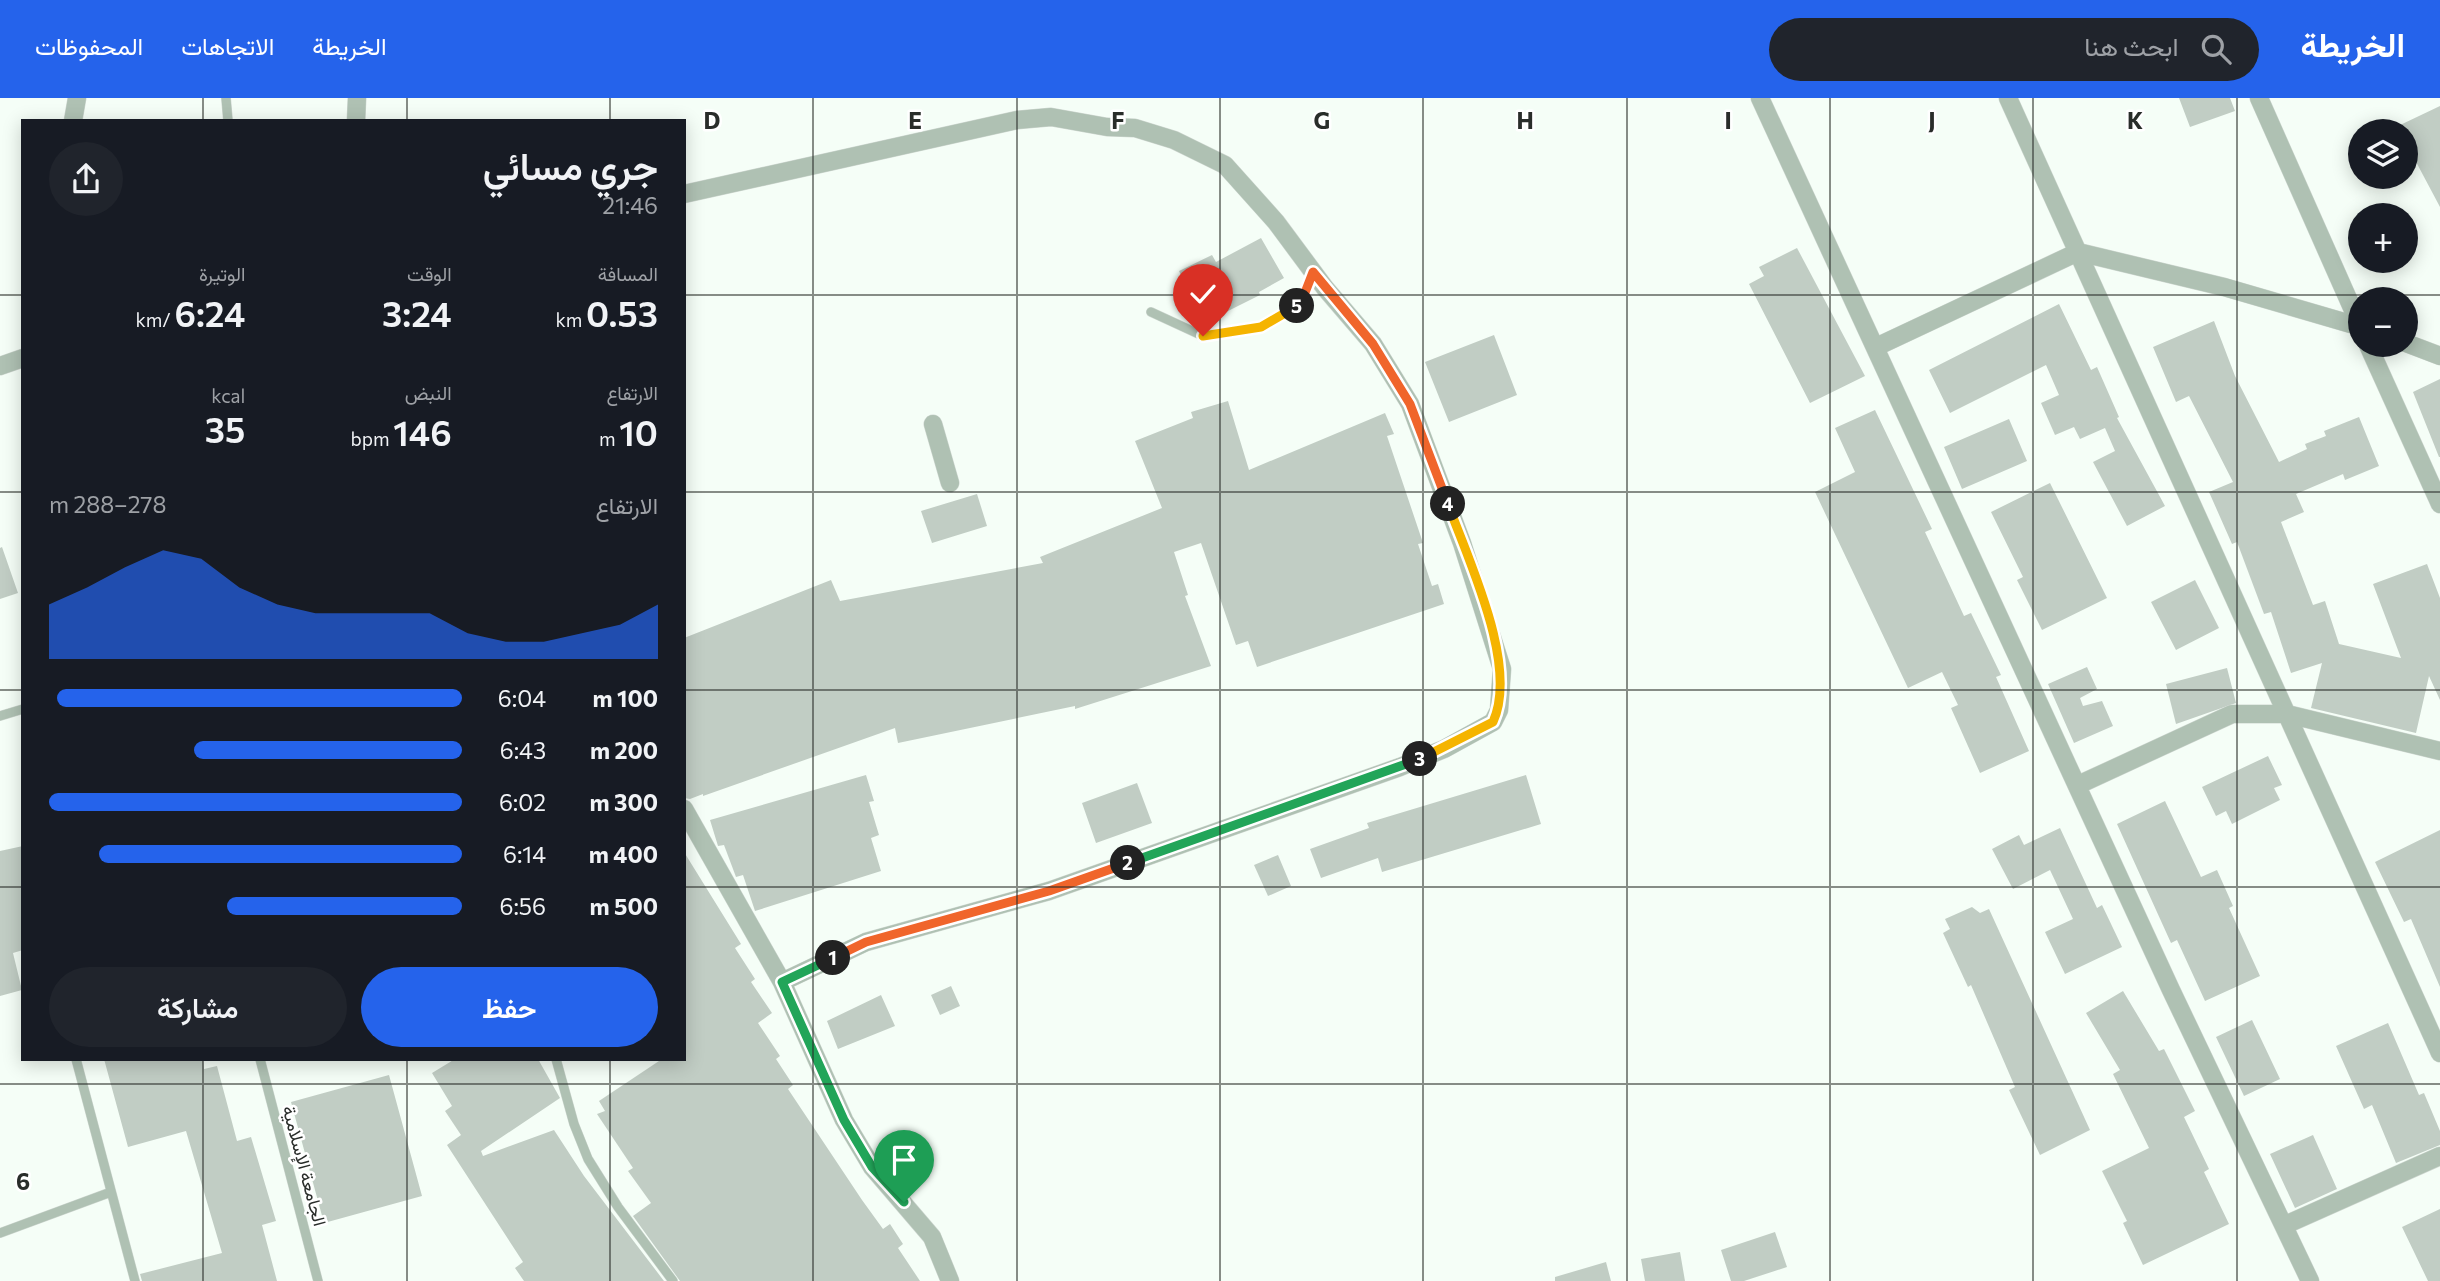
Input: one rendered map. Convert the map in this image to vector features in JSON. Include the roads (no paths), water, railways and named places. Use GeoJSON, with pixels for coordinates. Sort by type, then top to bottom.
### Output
{"type":"FeatureCollection","features":[{"type":"Feature","properties":{"kind":"street"},"geometry":{"type":"LineString","coordinates":[[73,119],[78,98]]}},
{"type":"Feature","properties":{"kind":"street"},"geometry":{"type":"LineString","coordinates":[[356,119],[357,98]]}},
{"type":"Feature","properties":{"kind":"street"},"geometry":{"type":"LineString","coordinates":[[1760,98],[2171,990],[2310,1281]]}},
{"type":"Feature","properties":{"kind":"street"},"geometry":{"type":"LineString","coordinates":[[2008,98],[2440,1053]]}},
{"type":"Feature","properties":{"kind":"street"},"geometry":{"type":"LineString","coordinates":[[2259,98],[2348,298]]}},
{"type":"Feature","properties":{"kind":"street"},"geometry":{"type":"LineString","coordinates":[[686,194],[1017,120],[1051,117],[1135,128],[1174,140],[1225,165],[1276,222],[1313,272],[1373,344],[1410,404],[1496,643],[1502,669],[1499,710],[1493,722],[1444,749],[1401,767],[1049,891],[866,942],[782,982]]}},
{"type":"Feature","properties":{"kind":"street"},"geometry":{"type":"LineString","coordinates":[[1876,347],[2078,252],[2224,287],[2348,323]]}},
{"type":"Feature","properties":{"kind":"street"},"geometry":{"type":"LineString","coordinates":[[2418,348],[2440,356]]}},
{"type":"Feature","properties":{"kind":"street"},"geometry":{"type":"LineString","coordinates":[[2373,357],[2440,504]]}},
{"type":"Feature","properties":{"kind":"street"},"geometry":{"type":"LineString","coordinates":[[0,366],[21,359]]}},
{"type":"Feature","properties":{"kind":"street"},"geometry":{"type":"LineString","coordinates":[[933,424],[950,484]]}},
{"type":"Feature","properties":{"kind":"street"},"geometry":{"type":"LineString","coordinates":[[2078,785],[2232,714],[2287,714],[2440,751]]}},
{"type":"Feature","properties":{"kind":"street"},"geometry":{"type":"LineString","coordinates":[[686,813],[782,982],[844,1120],[872,1167],[932,1237],[950,1281]]}},
{"type":"Feature","properties":{"kind":"street"},"geometry":{"type":"LineString","coordinates":[[2285,1225],[2440,1156]]}},
{"type":"Feature","properties":{"kind":"lane"},"geometry":{"type":"LineString","coordinates":[[226,98],[228,119]]}},
{"type":"Feature","properties":{"kind":"lane"},"geometry":{"type":"LineString","coordinates":[[1151,312],[1203,336],[1261,327],[1301,303],[1313,272]]}},
{"type":"Feature","properties":{"kind":"lane"},"geometry":{"type":"LineString","coordinates":[[0,716],[21,710]]}},
{"type":"Feature","properties":{"kind":"lane"},"geometry":{"type":"LineString","coordinates":[[77,1061],[135,1281]]}},
{"type":"Feature","properties":{"kind":"lane","name":"الجامعة الإسلامية"},"geometry":{"type":"LineString","coordinates":[[261,1061],[318,1281]]}},
{"type":"Feature","properties":{"kind":"lane"},"geometry":{"type":"LineString","coordinates":[[557,1061],[574,1124],[588,1159],[618,1207],[673,1281]]}},
{"type":"Feature","properties":{"kind":"lane"},"geometry":{"type":"LineString","coordinates":[[0,1233],[111,1192]]}}]}
